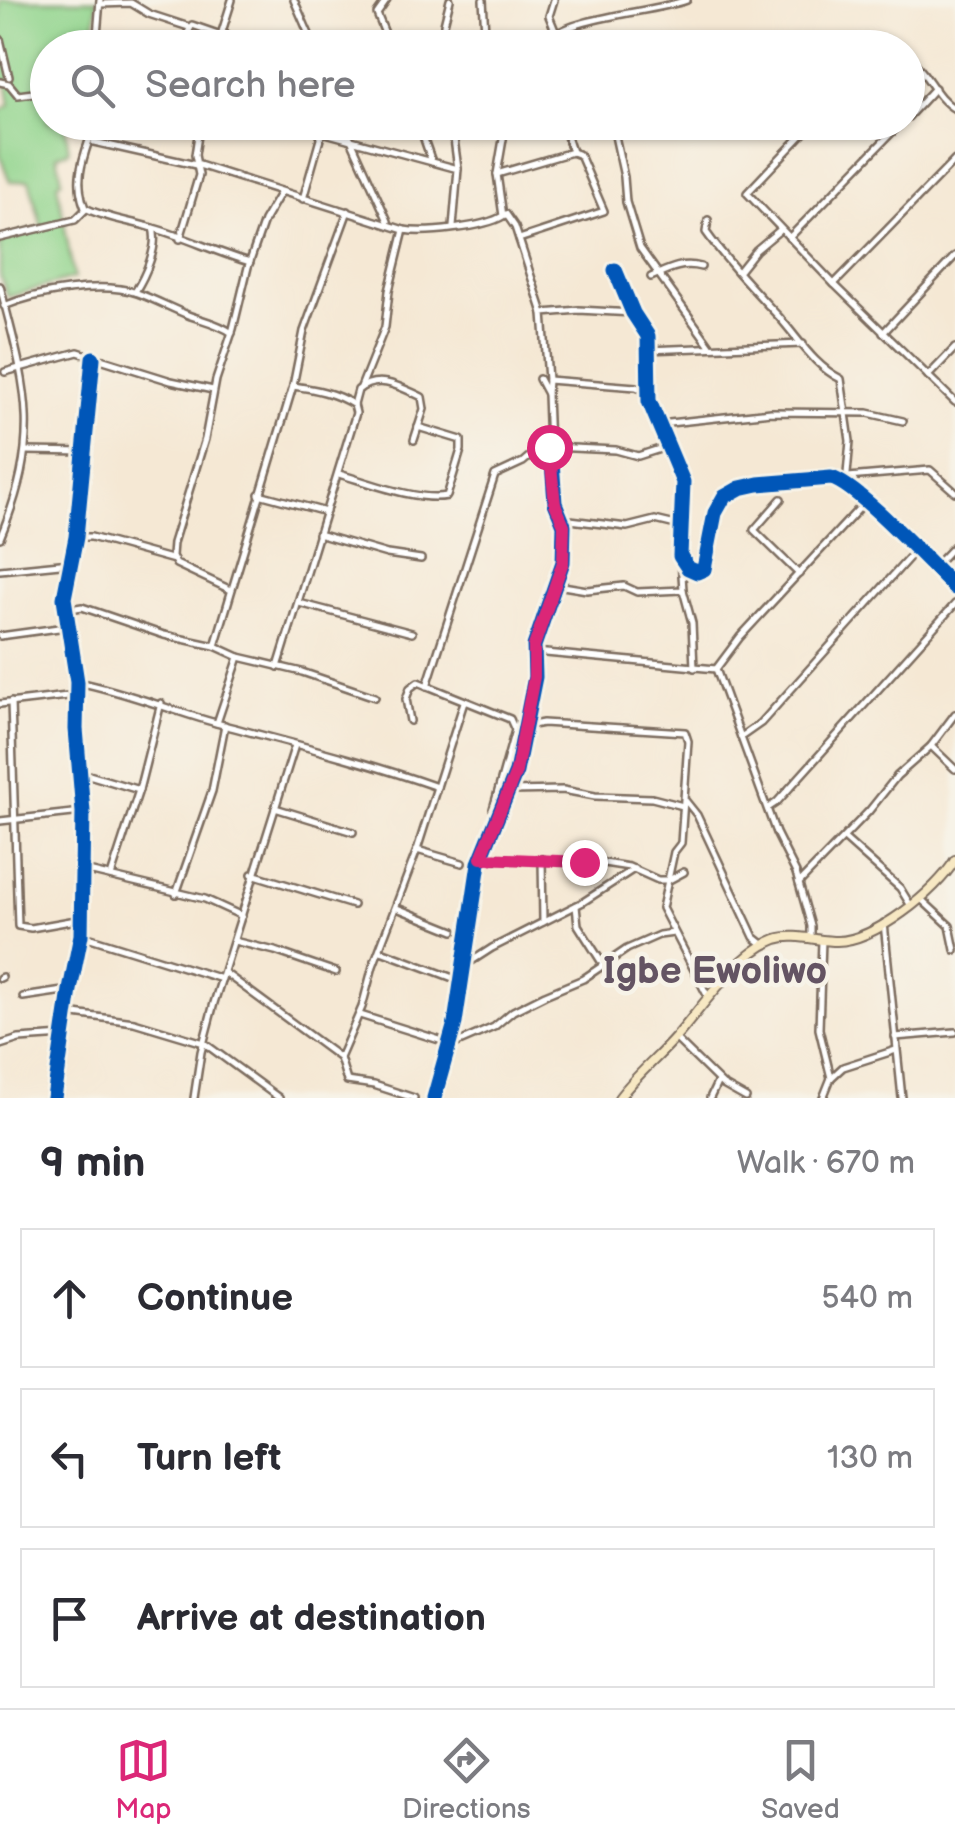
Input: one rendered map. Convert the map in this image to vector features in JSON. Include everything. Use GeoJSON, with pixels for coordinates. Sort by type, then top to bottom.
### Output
{"type":"FeatureCollection","features":[{"type":"Feature","properties":{"kind":"street"},"geometry":{"type":"LineString","coordinates":[[223,30],[232,0]]}},
{"type":"Feature","properties":{"kind":"street"},"geometry":{"type":"LineString","coordinates":[[294,0],[307,30]]}},
{"type":"Feature","properties":{"kind":"street"},"geometry":{"type":"LineString","coordinates":[[384,30],[377,14],[387,0]]}},
{"type":"Feature","properties":{"kind":"street"},"geometry":{"type":"LineString","coordinates":[[444,30],[450,0]]}},
{"type":"Feature","properties":{"kind":"street"},"geometry":{"type":"LineString","coordinates":[[483,0],[485,30]]}},
{"type":"Feature","properties":{"kind":"street"},"geometry":{"type":"LineString","coordinates":[[554,0],[549,16],[555,30]]}},
{"type":"Feature","properties":{"kind":"street"},"geometry":{"type":"LineString","coordinates":[[565,30],[597,19],[683,1]]}},
{"type":"Feature","properties":{"kind":"street"},"geometry":{"type":"LineString","coordinates":[[98,30],[100,2],[133,4],[148,14],[208,30]]}},
{"type":"Feature","properties":{"kind":"street"},"geometry":{"type":"LineString","coordinates":[[0,39],[9,76]]}},
{"type":"Feature","properties":{"kind":"street"},"geometry":{"type":"LineString","coordinates":[[925,72],[955,109]]}},
{"type":"Feature","properties":{"kind":"street"},"geometry":{"type":"LineString","coordinates":[[0,82],[10,84],[18,94],[30,92]]}},
{"type":"Feature","properties":{"kind":"street"},"geometry":{"type":"LineString","coordinates":[[925,99],[935,88]]}},
{"type":"Feature","properties":{"kind":"street"},"geometry":{"type":"LineString","coordinates":[[86,209],[78,177],[91,140]]}},
{"type":"Feature","properties":{"kind":"street"},"geometry":{"type":"LineString","coordinates":[[100,140],[196,165],[404,230],[434,232],[496,220],[504,212]]}},
{"type":"Feature","properties":{"kind":"street"},"geometry":{"type":"LineString","coordinates":[[180,239],[198,175],[198,140]]}},
{"type":"Feature","properties":{"kind":"street"},"geometry":{"type":"LineString","coordinates":[[302,199],[320,140]]}},
{"type":"Feature","properties":{"kind":"street"},"geometry":{"type":"LineString","coordinates":[[346,140],[458,169]]}},
{"type":"Feature","properties":{"kind":"street"},"geometry":{"type":"LineString","coordinates":[[424,140],[432,162]]}},
{"type":"Feature","properties":{"kind":"street"},"geometry":{"type":"LineString","coordinates":[[453,227],[458,169],[454,140]]}},
{"type":"Feature","properties":{"kind":"street"},"geometry":{"type":"LineString","coordinates":[[434,1098],[464,966],[474,884],[510,791],[527,726],[534,652],[563,562],[564,521],[555,504],[543,313],[516,227],[504,212],[497,174],[503,140]]}},
{"type":"Feature","properties":{"kind":"street"},"geometry":{"type":"LineString","coordinates":[[568,140],[572,152]]}},
{"type":"Feature","properties":{"kind":"street"},"geometry":{"type":"LineString","coordinates":[[616,140],[634,232],[654,276],[711,348]]}},
{"type":"Feature","properties":{"kind":"street"},"geometry":{"type":"LineString","coordinates":[[797,140],[748,193],[780,230],[955,402]]}},
{"type":"Feature","properties":{"kind":"street"},"geometry":{"type":"LineString","coordinates":[[789,238],[884,140]]}},
{"type":"Feature","properties":{"kind":"street"},"geometry":{"type":"LineString","coordinates":[[352,142],[390,224]]}},
{"type":"Feature","properties":{"kind":"street"},"geometry":{"type":"LineString","coordinates":[[497,174],[572,152],[580,154],[604,211],[519,239]]}},
{"type":"Feature","properties":{"kind":"street"},"geometry":{"type":"LineString","coordinates":[[834,284],[955,160]]}},
{"type":"Feature","properties":{"kind":"street"},"geometry":{"type":"LineString","coordinates":[[198,175],[214,172]]}},
{"type":"Feature","properties":{"kind":"street"},"geometry":{"type":"LineString","coordinates":[[174,560],[173,544],[205,440],[214,390],[250,262],[264,221],[282,192]]}},
{"type":"Feature","properties":{"kind":"street"},"geometry":{"type":"LineString","coordinates":[[86,209],[250,262]]}},
{"type":"Feature","properties":{"kind":"street"},"geometry":{"type":"LineString","coordinates":[[0,238],[75,220],[86,209]]}},
{"type":"Feature","properties":{"kind":"street"},"geometry":{"type":"LineString","coordinates":[[215,646],[293,386],[304,331],[348,211]]}},
{"type":"Feature","properties":{"kind":"street"},"geometry":{"type":"LineString","coordinates":[[708,220],[706,232],[740,270],[745,283],[819,365],[841,379],[850,440],[846,485]]}},
{"type":"Feature","properties":{"kind":"street"},"geometry":{"type":"LineString","coordinates":[[278,666],[339,474],[354,422],[354,405],[385,327],[404,230]]}},
{"type":"Feature","properties":{"kind":"street"},"geometry":{"type":"LineString","coordinates":[[740,270],[780,230]]}},
{"type":"Feature","properties":{"kind":"street"},"geometry":{"type":"LineString","coordinates":[[134,292],[144,277],[158,231]]}},
{"type":"Feature","properties":{"kind":"street"},"geometry":{"type":"LineString","coordinates":[[883,333],[955,256]]}},
{"type":"Feature","properties":{"kind":"street"},"geometry":{"type":"LineString","coordinates":[[654,276],[688,264],[700,268]]}},
{"type":"Feature","properties":{"kind":"street"},"geometry":{"type":"LineString","coordinates":[[615,270],[633,312],[646,330],[651,408],[683,482],[681,558],[683,590],[692,622],[694,668]]}},
{"type":"Feature","properties":{"kind":"street"},"geometry":{"type":"LineString","coordinates":[[0,286],[13,326],[27,402],[23,473],[0,538]]}},
{"type":"Feature","properties":{"kind":"street"},"geometry":{"type":"LineString","coordinates":[[4,306],[31,296],[75,288],[134,292],[232,332]]}},
{"type":"Feature","properties":{"kind":"street"},"geometry":{"type":"LineString","coordinates":[[543,313],[633,312]]}},
{"type":"Feature","properties":{"kind":"street"},"geometry":{"type":"LineString","coordinates":[[647,350],[802,344]]}},
{"type":"Feature","properties":{"kind":"street"},"geometry":{"type":"LineString","coordinates":[[928,376],[955,348]]}},
{"type":"Feature","properties":{"kind":"street"},"geometry":{"type":"LineString","coordinates":[[5,372],[70,352],[214,390]]}},
{"type":"Feature","properties":{"kind":"street"},"geometry":{"type":"LineString","coordinates":[[54,1098],[82,936],[83,812],[77,682],[64,610],[86,452],[93,358]]}},
{"type":"Feature","properties":{"kind":"street"},"geometry":{"type":"LineString","coordinates":[[540,379],[547,394]]}},
{"type":"Feature","properties":{"kind":"street"},"geometry":{"type":"LineString","coordinates":[[548,380],[636,386],[648,392]]}},
{"type":"Feature","properties":{"kind":"street"},"geometry":{"type":"LineString","coordinates":[[361,387],[373,382],[387,383],[422,397],[424,410],[414,440]]}},
{"type":"Feature","properties":{"kind":"street"},"geometry":{"type":"LineString","coordinates":[[293,386],[318,389],[354,405]]}},
{"type":"Feature","properties":{"kind":"street"},"geometry":{"type":"LineString","coordinates":[[660,424],[726,415],[846,413],[868,413],[903,421]]}},
{"type":"Feature","properties":{"kind":"street"},"geometry":{"type":"LineString","coordinates":[[339,474],[444,498],[462,450],[461,440],[418,426]]}},
{"type":"Feature","properties":{"kind":"street"},"geometry":{"type":"LineString","coordinates":[[427,686],[492,478],[537,450],[550,447],[616,450],[638,456],[670,446]]}},
{"type":"Feature","properties":{"kind":"street"},"geometry":{"type":"LineString","coordinates":[[26,451],[86,452]]}},
{"type":"Feature","properties":{"kind":"street"},"geometry":{"type":"LineString","coordinates":[[848,476],[930,470],[955,492]]}},
{"type":"Feature","properties":{"kind":"street"},"geometry":{"type":"LineString","coordinates":[[681,558],[688,568],[697,572],[704,569],[715,512],[724,498],[740,488],[831,478],[846,485],[955,588]]}},
{"type":"Feature","properties":{"kind":"street"},"geometry":{"type":"LineString","coordinates":[[259,494],[326,512]]}},
{"type":"Feature","properties":{"kind":"street"},"geometry":{"type":"LineString","coordinates":[[781,499],[754,530],[799,574]]}},
{"type":"Feature","properties":{"kind":"street"},"geometry":{"type":"LineString","coordinates":[[716,669],[740,637],[865,502]]}},
{"type":"Feature","properties":{"kind":"street"},"geometry":{"type":"LineString","coordinates":[[564,521],[627,527],[655,520],[680,526]]}},
{"type":"Feature","properties":{"kind":"street"},"geometry":{"type":"LineString","coordinates":[[318,534],[387,554],[422,559]]}},
{"type":"Feature","properties":{"kind":"street"},"geometry":{"type":"LineString","coordinates":[[76,538],[91,537],[174,560],[231,590]]}},
{"type":"Feature","properties":{"kind":"street"},"geometry":{"type":"LineString","coordinates":[[933,568],[955,545]]}},
{"type":"Feature","properties":{"kind":"street"},"geometry":{"type":"LineString","coordinates":[[742,737],[761,722],[915,550]]}},
{"type":"Feature","properties":{"kind":"street"},"geometry":{"type":"LineString","coordinates":[[0,570],[70,563]]}},
{"type":"Feature","properties":{"kind":"street"},"geometry":{"type":"LineString","coordinates":[[557,585],[587,590],[624,586],[637,592],[683,590]]}},
{"type":"Feature","properties":{"kind":"street"},"geometry":{"type":"LineString","coordinates":[[298,603],[412,633]]}},
{"type":"Feature","properties":{"kind":"street"},"geometry":{"type":"LineString","coordinates":[[768,808],[955,604]]}},
{"type":"Feature","properties":{"kind":"street"},"geometry":{"type":"LineString","coordinates":[[64,610],[82,607],[375,697]]}},
{"type":"Feature","properties":{"kind":"street"},"geometry":{"type":"LineString","coordinates":[[0,636],[66,627]]}},
{"type":"Feature","properties":{"kind":"street"},"geometry":{"type":"LineString","coordinates":[[534,652],[716,669]]}},
{"type":"Feature","properties":{"kind":"street"},"geometry":{"type":"LineString","coordinates":[[217,723],[238,657]]}},
{"type":"Feature","properties":{"kind":"street"},"geometry":{"type":"LineString","coordinates":[[716,669],[799,883],[812,926],[811,940]]}},
{"type":"Feature","properties":{"kind":"street"},"geometry":{"type":"LineString","coordinates":[[77,682],[161,703],[437,787]]}},
{"type":"Feature","properties":{"kind":"street"},"geometry":{"type":"LineString","coordinates":[[410,721],[406,699],[410,688],[418,682],[504,715],[514,724],[508,764],[493,809]]}},
{"type":"Feature","properties":{"kind":"street"},"geometry":{"type":"LineString","coordinates":[[0,704],[76,695]]}},
{"type":"Feature","properties":{"kind":"street"},"geometry":{"type":"LineString","coordinates":[[11,702],[18,926],[30,928],[82,920]]}},
{"type":"Feature","properties":{"kind":"street"},"geometry":{"type":"LineString","coordinates":[[414,1098],[344,1080],[340,1058],[360,1015],[373,966],[417,850],[464,702]]}},
{"type":"Feature","properties":{"kind":"street"},"geometry":{"type":"LineString","coordinates":[[112,876],[161,703]]}},
{"type":"Feature","properties":{"kind":"street"},"geometry":{"type":"LineString","coordinates":[[799,883],[897,776],[930,746],[955,714]]}},
{"type":"Feature","properties":{"kind":"street"},"geometry":{"type":"LineString","coordinates":[[527,726],[543,723],[684,732],[688,742],[680,843],[674,852],[662,908],[708,998]]}},
{"type":"Feature","properties":{"kind":"street"},"geometry":{"type":"LineString","coordinates":[[176,894],[212,791],[225,725]]}},
{"type":"Feature","properties":{"kind":"street"},"geometry":{"type":"LineString","coordinates":[[194,1098],[223,976],[294,745]]}},
{"type":"Feature","properties":{"kind":"street"},"geometry":{"type":"LineString","coordinates":[[930,746],[955,769]]}},
{"type":"Feature","properties":{"kind":"street"},"geometry":{"type":"LineString","coordinates":[[80,772],[139,790]]}},
{"type":"Feature","properties":{"kind":"street"},"geometry":{"type":"LineString","coordinates":[[510,791],[563,790],[682,803],[697,815],[754,937],[764,946]]}},
{"type":"Feature","properties":{"kind":"street"},"geometry":{"type":"LineString","coordinates":[[275,808],[352,832]]}},
{"type":"Feature","properties":{"kind":"street"},"geometry":{"type":"LineString","coordinates":[[0,821],[83,812]]}},
{"type":"Feature","properties":{"kind":"street"},"geometry":{"type":"LineString","coordinates":[[844,838],[900,888],[910,906]]}},
{"type":"Feature","properties":{"kind":"street"},"geometry":{"type":"LineString","coordinates":[[417,850],[462,863]]}},
{"type":"Feature","properties":{"kind":"street"},"geometry":{"type":"LineString","coordinates":[[481,858],[542,859],[629,870],[650,879],[669,880],[684,872]]}},
{"type":"Feature","properties":{"kind":"street"},"geometry":{"type":"LineString","coordinates":[[542,859],[543,922]]}},
{"type":"Feature","properties":{"kind":"street"},"geometry":{"type":"LineString","coordinates":[[618,1098],[708,998],[764,946],[785,937],[847,940],[921,899],[955,860]]}},
{"type":"Feature","properties":{"kind":"street"},"geometry":{"type":"LineString","coordinates":[[84,870],[205,899],[242,916]]}},
{"type":"Feature","properties":{"kind":"street"},"geometry":{"type":"LineString","coordinates":[[464,966],[574,908],[629,870]]}},
{"type":"Feature","properties":{"kind":"street"},"geometry":{"type":"LineString","coordinates":[[252,874],[353,905]]}},
{"type":"Feature","properties":{"kind":"street"},"geometry":{"type":"LineString","coordinates":[[921,899],[952,925],[955,950]]}},
{"type":"Feature","properties":{"kind":"street"},"geometry":{"type":"LineString","coordinates":[[396,908],[454,931]]}},
{"type":"Feature","properties":{"kind":"street"},"geometry":{"type":"LineString","coordinates":[[574,908],[578,925],[604,966]]}},
{"type":"Feature","properties":{"kind":"street"},"geometry":{"type":"LineString","coordinates":[[884,922],[902,1098]]}},
{"type":"Feature","properties":{"kind":"street"},"geometry":{"type":"LineString","coordinates":[[360,1015],[448,1045],[494,1027],[514,1011],[594,972],[627,949],[658,935],[674,933]]}},
{"type":"Feature","properties":{"kind":"street"},"geometry":{"type":"LineString","coordinates":[[82,936],[223,976],[340,1058]]}},
{"type":"Feature","properties":{"kind":"street"},"geometry":{"type":"LineString","coordinates":[[822,940],[820,1029],[831,1078]]}},
{"type":"Feature","properties":{"kind":"street"},"geometry":{"type":"LineString","coordinates":[[234,942],[336,972]]}},
{"type":"Feature","properties":{"kind":"street"},"geometry":{"type":"LineString","coordinates":[[381,951],[461,981]]}},
{"type":"Feature","properties":{"kind":"street"},"geometry":{"type":"LineString","coordinates":[[594,953],[594,972]]}},
{"type":"Feature","properties":{"kind":"street"},"geometry":{"type":"LineString","coordinates":[[24,997],[70,990]]}},
{"type":"Feature","properties":{"kind":"street"},"geometry":{"type":"LineString","coordinates":[[67,1013],[134,1022],[204,1044],[279,1098]]}},
{"type":"Feature","properties":{"kind":"street"},"geometry":{"type":"LineString","coordinates":[[895,1038],[955,1032]]}},
{"type":"Feature","properties":{"kind":"street"},"geometry":{"type":"LineString","coordinates":[[0,1044],[64,1036]]}},
{"type":"Feature","properties":{"kind":"street"},"geometry":{"type":"LineString","coordinates":[[675,1038],[718,1080],[746,1098]]}},
{"type":"Feature","properties":{"kind":"street"},"geometry":{"type":"LineString","coordinates":[[823,1098],[831,1078],[843,1067],[896,1050]]}},
{"type":"Feature","properties":{"kind":"street"},"geometry":{"type":"LineString","coordinates":[[710,1098],[718,1080]]}},
{"type":"Feature","properties":{"kind":"street"},"geometry":{"type":"LineString","coordinates":[[375,1098],[377,1086]]}},
{"type":"Feature","properties":{"kind":"green space"},"geometry":{"type":"Polygon","coordinates":[[[0,0],[97,0],[94,30],[30,30],[30,140],[67,140],[69,151],[57,155],[62,180],[57,183],[74,278],[8,297],[0,275],[0,239],[42,228],[29,180],[10,182],[0,156],[0,110],[10,105],[6,80],[0,81],[0,0]]]}},
{"type":"Feature","properties":{"kind":"cycle path"},"geometry":{"type":"LineString","coordinates":[[615,270],[633,313],[648,336],[649,401],[683,482],[680,556],[688,568],[697,572],[704,569],[715,513],[724,497],[758,484],[831,478],[875,509],[955,588]]}},
{"type":"Feature","properties":{"kind":"cycle path"},"geometry":{"type":"LineString","coordinates":[[54,1098],[81,935],[83,812],[76,729],[77,682],[64,598],[76,537],[93,358]]}},
{"type":"Feature","properties":{"kind":"cycle path"},"geometry":{"type":"LineString","coordinates":[[434,1098],[455,1023],[479,863],[516,772],[535,677],[534,646],[563,562],[564,525],[555,503],[551,447]]}},
{"type":"Feature","properties":{"kind":"district","name":"Igbe Ewoliwo"},"geometry":{"type":"Point","coordinates":[715,970]}},
{"type":"Feature","properties":{"kind":"route"},"geometry":{"type":"LineString","coordinates":[[549,447],[556,510],[564,525],[563,562],[534,646],[534,677],[516,772],[481,858],[584,862]]}}]}
